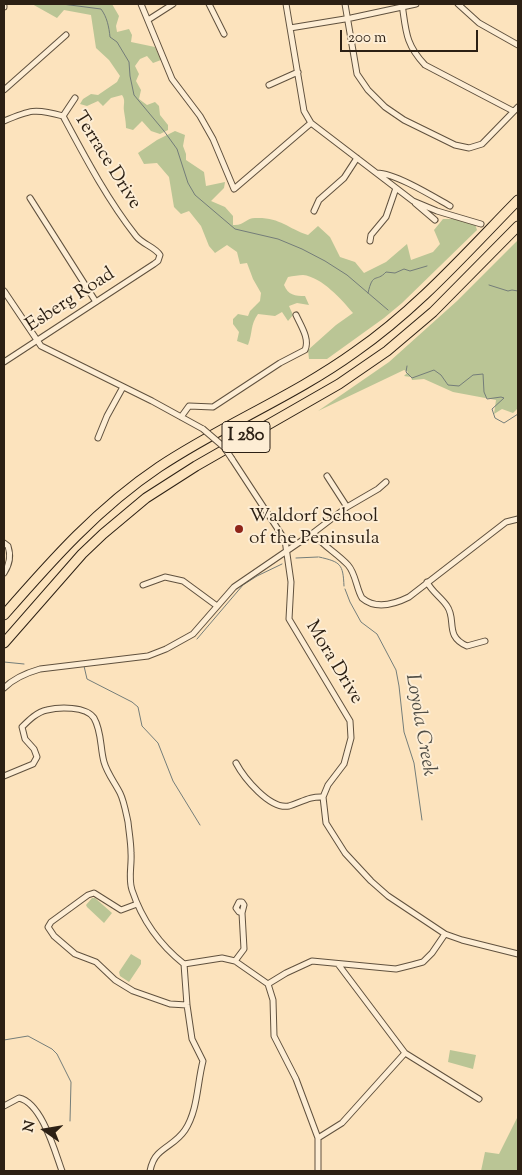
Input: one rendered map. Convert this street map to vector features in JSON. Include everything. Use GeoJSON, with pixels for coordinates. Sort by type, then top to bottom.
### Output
{"type":"FeatureCollection","features":[{"type":"Feature","properties":{"kind":"highway","name":"I 280"},"geometry":{"type":"LineString","coordinates":[[4,615],[70,541],[113,502],[161,466],[331,369],[356,352],[406,312],[518,200]]}},
{"type":"Feature","properties":{"kind":"highway","name":"I 280"},"geometry":{"type":"LineString","coordinates":[[4,643],[82,554],[123,516],[177,477],[366,367],[434,312],[515,229]]}},
{"type":"Feature","properties":{"kind":"street"},"geometry":{"type":"LineString","coordinates":[[141,4],[172,79],[200,116],[213,139],[234,189],[311,123]]}},
{"type":"Feature","properties":{"kind":"street"},"geometry":{"type":"LineString","coordinates":[[148,20],[173,4]]}},
{"type":"Feature","properties":{"kind":"street"},"geometry":{"type":"LineString","coordinates":[[210,4],[224,34]]}},
{"type":"Feature","properties":{"kind":"street"},"geometry":{"type":"LineString","coordinates":[[286,4],[304,111],[311,123],[413,200],[435,220]]}},
{"type":"Feature","properties":{"kind":"street"},"geometry":{"type":"LineString","coordinates":[[345,4],[357,74],[368,90],[385,107],[404,120],[455,145],[469,148],[482,144],[518,107]]}},
{"type":"Feature","properties":{"kind":"street"},"geometry":{"type":"LineString","coordinates":[[290,28],[416,4]]}},
{"type":"Feature","properties":{"kind":"street"},"geometry":{"type":"LineString","coordinates":[[458,4],[479,23],[518,45]]}},
{"type":"Feature","properties":{"kind":"street"},"geometry":{"type":"LineString","coordinates":[[402,6],[409,44],[415,55],[425,64],[513,111]]}},
{"type":"Feature","properties":{"kind":"street"},"geometry":{"type":"LineString","coordinates":[[4,90],[66,35]]}},
{"type":"Feature","properties":{"kind":"street"},"geometry":{"type":"LineString","coordinates":[[269,85],[298,72]]}},
{"type":"Feature","properties":{"kind":"street"},"geometry":{"type":"LineString","coordinates":[[63,116],[75,98]]}},
{"type":"Feature","properties":{"kind":"street","name":"Terrace Drive"},"geometry":{"type":"LineString","coordinates":[[4,121],[19,114],[41,110],[63,116],[90,168],[137,237],[159,253],[158,261],[154,264]]}},
{"type":"Feature","properties":{"kind":"street"},"geometry":{"type":"LineString","coordinates":[[314,211],[319,200],[344,178],[357,158]]}},
{"type":"Feature","properties":{"kind":"street"},"geometry":{"type":"LineString","coordinates":[[376,173],[384,173],[398,179],[450,206]]}},
{"type":"Feature","properties":{"kind":"street"},"geometry":{"type":"LineString","coordinates":[[370,241],[372,235],[386,217],[396,188]]}},
{"type":"Feature","properties":{"kind":"street"},"geometry":{"type":"LineString","coordinates":[[30,198],[96,302]]}},
{"type":"Feature","properties":{"kind":"street"},"geometry":{"type":"LineString","coordinates":[[413,200],[437,211],[481,224]]}},
{"type":"Feature","properties":{"kind":"street","name":"Esberg Road"},"geometry":{"type":"LineString","coordinates":[[4,362],[154,264]]}},
{"type":"Feature","properties":{"kind":"street","name":"Mora Drive"},"geometry":{"type":"LineString","coordinates":[[4,290],[41,346],[203,429],[224,447],[273,520],[285,540],[287,551],[291,582],[289,619],[350,721],[351,738],[344,764],[328,785],[323,797]]}},
{"type":"Feature","properties":{"kind":"street"},"geometry":{"type":"LineString","coordinates":[[181,417],[189,406],[213,407],[280,363],[305,350],[308,345],[307,339],[296,315]]}},
{"type":"Feature","properties":{"kind":"street"},"geometry":{"type":"LineString","coordinates":[[98,438],[123,387]]}},
{"type":"Feature","properties":{"kind":"street"},"geometry":{"type":"LineString","coordinates":[[327,476],[347,506]]}},
{"type":"Feature","properties":{"kind":"street"},"geometry":{"type":"LineString","coordinates":[[4,688],[11,681],[40,669],[148,656],[166,649],[193,634],[234,587],[313,533],[347,506],[378,489],[386,482]]}},
{"type":"Feature","properties":{"kind":"street"},"geometry":{"type":"LineString","coordinates":[[313,533],[325,547],[348,564],[354,573],[359,592],[367,602],[393,604],[409,597],[506,522],[518,520]]}},
{"type":"Feature","properties":{"kind":"street"},"geometry":{"type":"LineString","coordinates":[[4,543],[8,546],[10,555],[4,572]]}},
{"type":"Feature","properties":{"kind":"street"},"geometry":{"type":"LineString","coordinates":[[143,585],[166,577],[183,582],[217,606]]}},
{"type":"Feature","properties":{"kind":"street"},"geometry":{"type":"LineString","coordinates":[[427,582],[448,608],[452,629],[457,640],[467,646],[485,641]]}},
{"type":"Feature","properties":{"kind":"street"},"geometry":{"type":"LineString","coordinates":[[4,776],[33,764],[37,757],[34,749],[25,739],[22,727],[32,717],[46,710],[63,709],[81,710],[93,716],[100,735],[104,763],[122,795],[132,853],[130,875],[132,888],[138,904],[155,936],[169,952],[184,964],[192,1039],[203,1062],[197,1082],[195,1106],[185,1130],[172,1144],[158,1154],[150,1171]]}},
{"type":"Feature","properties":{"kind":"street"},"geometry":{"type":"LineString","coordinates":[[236,763],[242,774],[263,796],[279,806],[287,806],[314,796],[323,797],[326,823],[345,853],[388,896],[445,934],[518,954]]}},
{"type":"Feature","properties":{"kind":"street"},"geometry":{"type":"LineString","coordinates":[[138,904],[121,910],[94,893],[88,894],[51,922],[48,927],[54,936],[75,954],[96,962],[115,980],[133,991],[170,1004],[187,1005]]}},
{"type":"Feature","properties":{"kind":"street"},"geometry":{"type":"LineString","coordinates":[[235,961],[244,949],[242,913]]}},
{"type":"Feature","properties":{"kind":"street"},"geometry":{"type":"LineString","coordinates":[[268,984],[286,972],[312,961],[396,969],[423,962],[445,934]]}},
{"type":"Feature","properties":{"kind":"street"},"geometry":{"type":"LineString","coordinates":[[184,964],[222,958],[235,961],[268,984],[273,1000],[274,1036],[296,1078],[318,1138],[318,1171]]}},
{"type":"Feature","properties":{"kind":"street"},"geometry":{"type":"LineString","coordinates":[[338,964],[405,1053],[479,1099]]}},
{"type":"Feature","properties":{"kind":"street"},"geometry":{"type":"LineString","coordinates":[[318,1138],[342,1123],[405,1053]]}},
{"type":"Feature","properties":{"kind":"street"},"geometry":{"type":"LineString","coordinates":[[4,1106],[19,1098],[29,1102],[34,1107],[43,1122],[62,1171]]}},
{"type":"Feature","properties":{"kind":"green space"},"geometry":{"type":"Polygon","coordinates":[[[32,4],[112,4],[119,16],[116,26],[117,32],[129,29],[132,35],[131,42],[155,47],[161,60],[153,63],[147,56],[140,59],[135,66],[139,74],[136,81],[141,90],[139,99],[147,105],[155,102],[159,106],[160,115],[168,125],[168,130],[160,134],[151,131],[142,121],[133,130],[126,128],[122,95],[111,98],[103,106],[98,101],[87,106],[80,104],[83,99],[91,94],[98,95],[117,82],[120,76],[109,60],[96,48],[91,15],[64,10],[57,18],[32,4]]]}},
{"type":"Feature","properties":{"kind":"green space"},"geometry":{"type":"Polygon","coordinates":[[[175,131],[185,135],[183,146],[186,160],[204,172],[206,186],[225,182],[224,188],[211,201],[225,207],[233,216],[233,225],[252,218],[264,218],[277,221],[308,235],[318,226],[330,237],[340,257],[355,262],[364,273],[386,262],[407,244],[411,260],[433,252],[440,244],[434,230],[443,219],[457,219],[475,224],[477,230],[402,303],[327,359],[309,359],[308,350],[336,325],[353,313],[324,284],[303,275],[288,277],[284,285],[292,294],[305,296],[309,305],[297,303],[289,306],[293,315],[288,321],[282,312],[275,316],[258,314],[248,345],[237,341],[239,332],[233,324],[233,319],[238,314],[248,316],[250,311],[260,301],[261,293],[247,263],[240,264],[237,252],[227,245],[215,253],[209,246],[201,226],[189,211],[181,214],[174,207],[169,177],[157,163],[144,164],[138,153],[175,131]]]}},
{"type":"Feature","properties":{"kind":"green space"},"geometry":{"type":"Polygon","coordinates":[[[518,240],[518,408],[513,413],[502,409],[494,414],[496,400],[453,392],[424,379],[412,380],[411,377],[404,376],[408,372],[404,370],[318,411],[389,362],[457,301],[518,240]]]}},
{"type":"Feature","properties":{"kind":"green space"},"geometry":{"type":"Polygon","coordinates":[[[92,898],[95,898],[112,913],[104,923],[86,905],[92,898]]]}},
{"type":"Feature","properties":{"kind":"green space"},"geometry":{"type":"Polygon","coordinates":[[[131,954],[141,960],[141,964],[129,982],[120,976],[119,972],[131,954]]]}},
{"type":"Feature","properties":{"kind":"green space"},"geometry":{"type":"Polygon","coordinates":[[[450,1050],[476,1055],[473,1069],[448,1062],[450,1050]]]}},
{"type":"Feature","properties":{"kind":"green space"},"geometry":{"type":"Polygon","coordinates":[[[518,1116],[518,1171],[481,1171],[485,1152],[499,1154],[518,1116]]]}},
{"type":"Feature","properties":{"kind":"waterway"},"geometry":{"type":"LineString","coordinates":[[62,4],[101,9],[105,15],[110,37],[117,42],[129,62],[134,95],[177,149],[188,183],[195,195],[235,229],[278,239],[325,261],[347,275],[388,310]]}},
{"type":"Feature","properties":{"kind":"waterway"},"geometry":{"type":"LineString","coordinates":[[368,293],[373,280],[386,272],[395,273],[404,269],[410,271],[427,266]]}},
{"type":"Feature","properties":{"kind":"waterway"},"geometry":{"type":"LineString","coordinates":[[489,285],[508,291],[518,291]]}},
{"type":"Feature","properties":{"kind":"waterway"},"geometry":{"type":"LineString","coordinates":[[407,366],[406,372],[412,378],[434,370],[441,375],[448,385],[459,386],[473,375],[483,374],[484,392],[487,399],[504,398],[492,409],[495,418],[504,423],[518,414]]}},
{"type":"Feature","properties":{"kind":"waterway","name":"Loyola Creek"},"geometry":{"type":"LineString","coordinates":[[296,558],[318,557]]}},
{"type":"Feature","properties":{"kind":"waterway","name":"Loyola Creek"},"geometry":{"type":"LineString","coordinates":[[319,557],[339,565],[343,573],[344,586]]}},
{"type":"Feature","properties":{"kind":"waterway","name":"Loyola Creek"},"geometry":{"type":"LineString","coordinates":[[197,639],[243,585],[282,564]]}},
{"type":"Feature","properties":{"kind":"waterway","name":"Loyola Creek"},"geometry":{"type":"LineString","coordinates":[[345,589],[361,622],[377,634],[396,670],[404,732],[414,763],[422,820]]}},
{"type":"Feature","properties":{"kind":"waterway","name":"Loyola Creek"},"geometry":{"type":"LineString","coordinates":[[4,662],[24,664]]}},
{"type":"Feature","properties":{"kind":"waterway"},"geometry":{"type":"LineString","coordinates":[[84,666],[87,679],[138,707],[142,726],[158,743],[173,781],[200,825]]}},
{"type":"Feature","properties":{"kind":"waterway"},"geometry":{"type":"LineString","coordinates":[[4,1040],[28,1036],[52,1049],[57,1054],[71,1082],[70,1121]]}},
{"type":"Feature","properties":{"kind":"place","name":"Waldorf School of the Peninsula"},"geometry":{"type":"Point","coordinates":[239,529]}}]}
